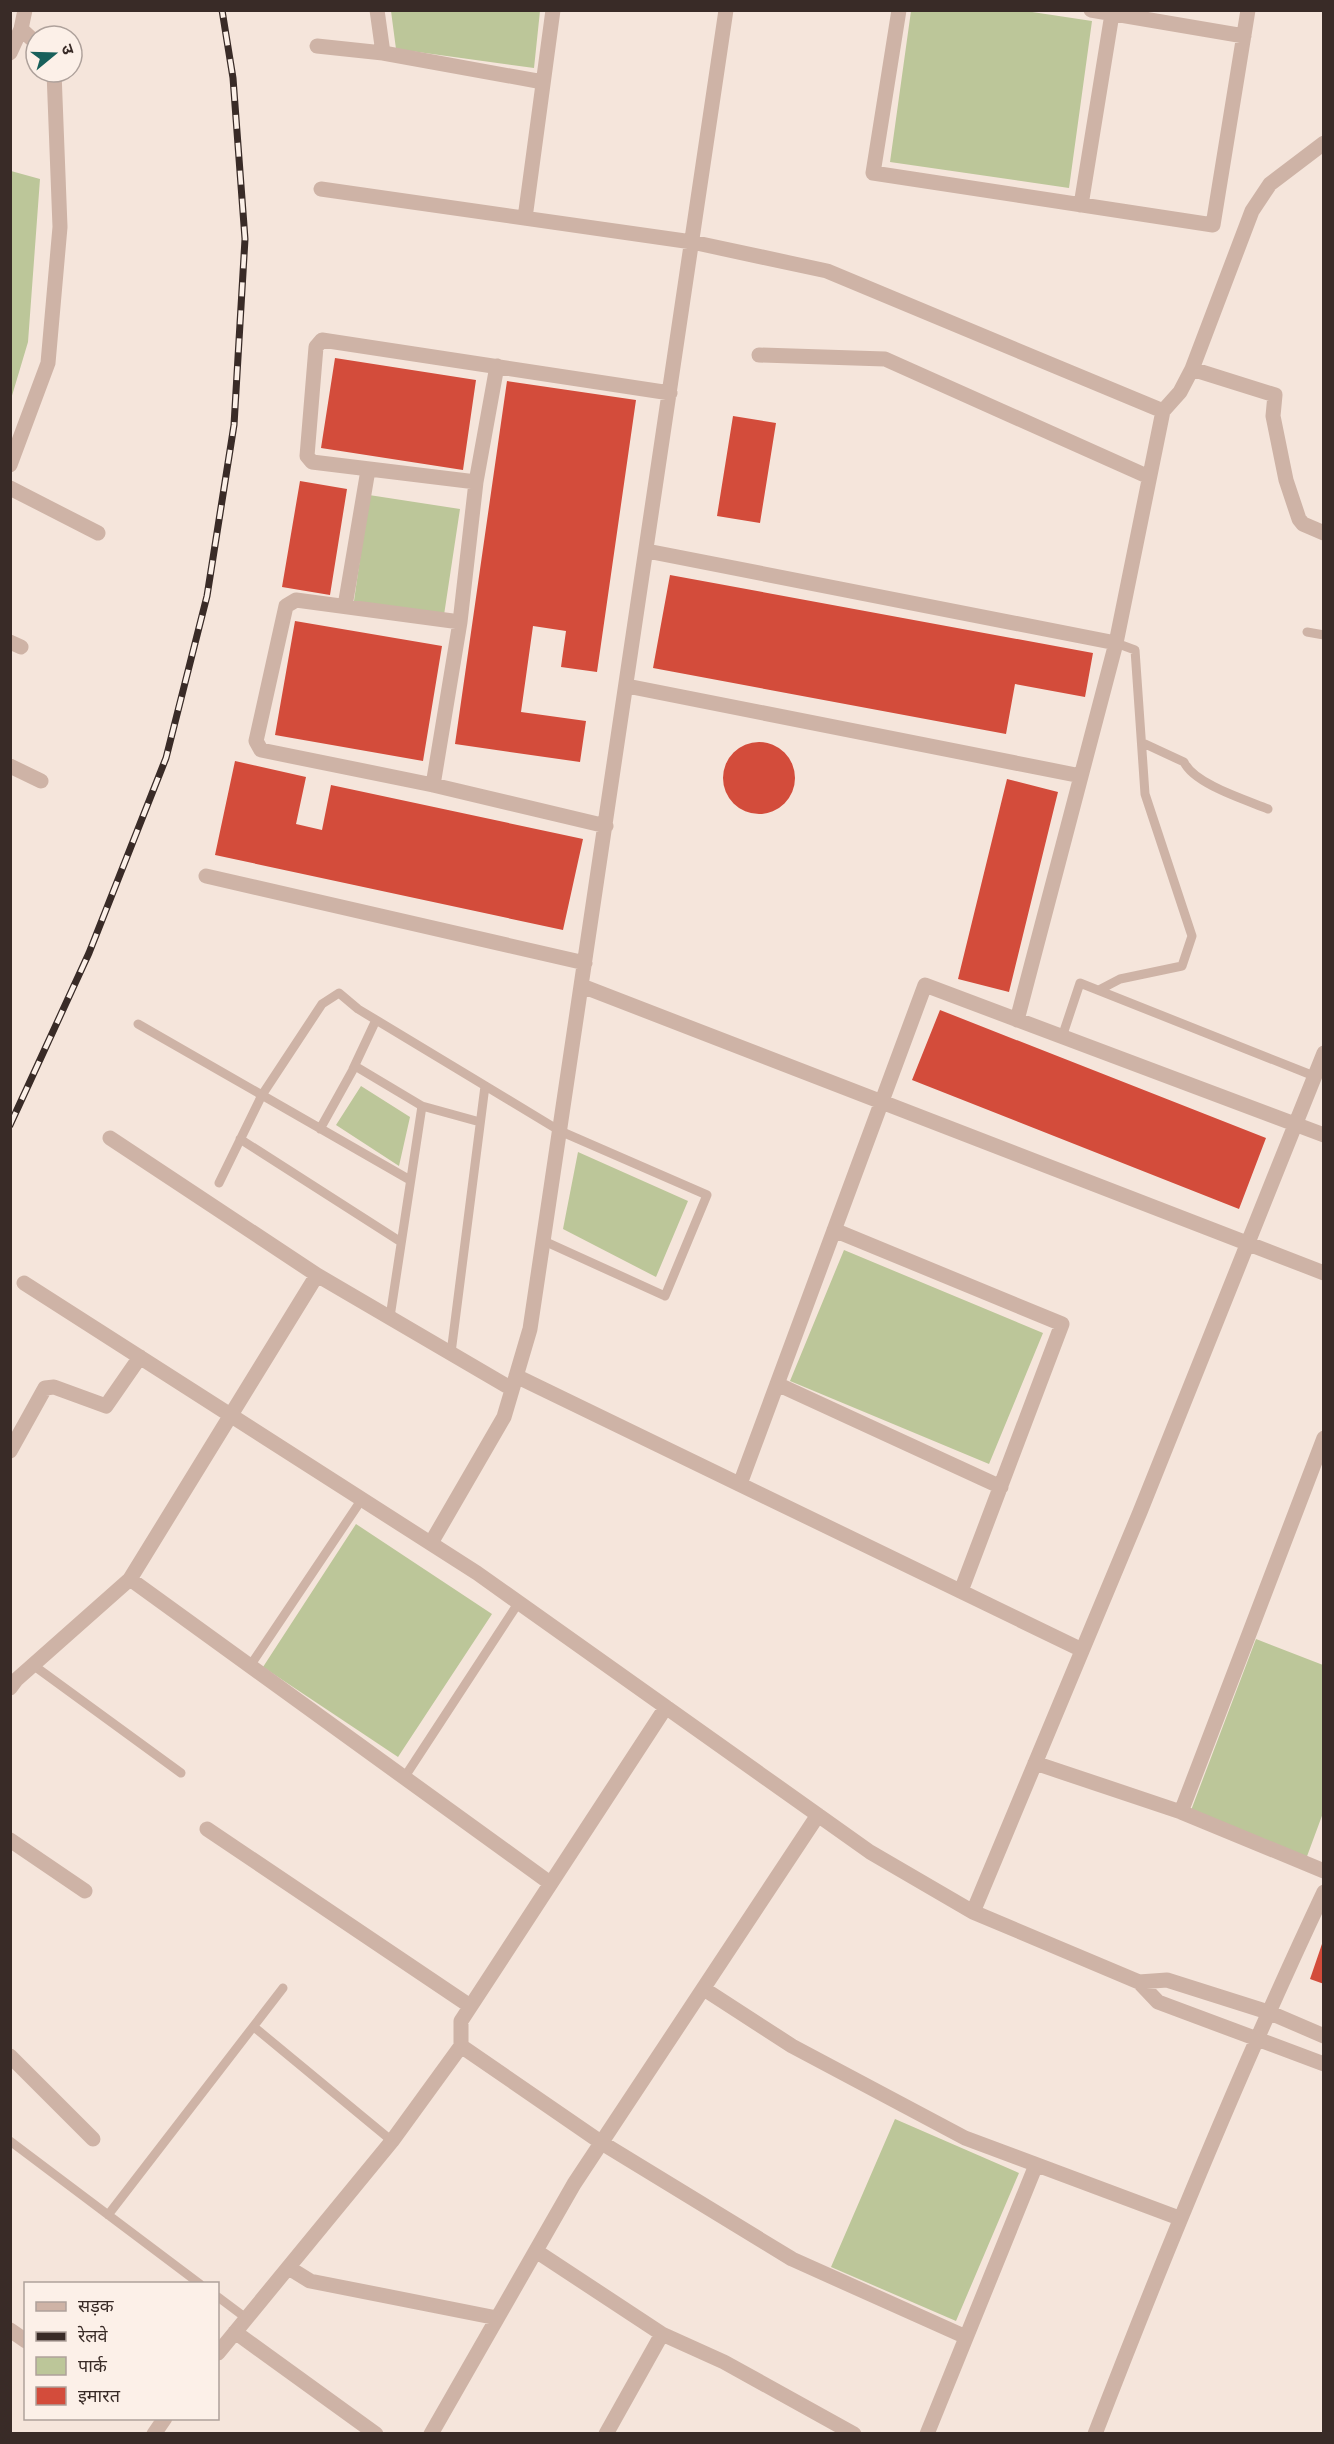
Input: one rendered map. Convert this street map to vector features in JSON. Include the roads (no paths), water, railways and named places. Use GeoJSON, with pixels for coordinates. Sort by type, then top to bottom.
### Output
{"type":"FeatureCollection","features":[{"type":"Feature","properties":{"kind":"street"},"geometry":{"type":"LineString","coordinates":[[10,53],[21,29],[25,10]]}},
{"type":"Feature","properties":{"kind":"street"},"geometry":{"type":"LineString","coordinates":[[377,10],[383,53]]}},
{"type":"Feature","properties":{"kind":"street"},"geometry":{"type":"LineString","coordinates":[[525,218],[553,10]]}},
{"type":"Feature","properties":{"kind":"street"},"geometry":{"type":"LineString","coordinates":[[431,1543],[504,1417],[530,1329],[726,10]]}},
{"type":"Feature","properties":{"kind":"street"},"geometry":{"type":"LineString","coordinates":[[899,10],[873,173],[1213,225],[1248,10]]}},
{"type":"Feature","properties":{"kind":"street"},"geometry":{"type":"LineString","coordinates":[[1091,10],[1244,36]]}},
{"type":"Feature","properties":{"kind":"street"},"geometry":{"type":"LineString","coordinates":[[1081,205],[1112,14]]}},
{"type":"Feature","properties":{"kind":"street"},"geometry":{"type":"LineString","coordinates":[[21,29],[24,32]]}},
{"type":"Feature","properties":{"kind":"street"},"geometry":{"type":"LineString","coordinates":[[317,46],[383,53],[543,82]]}},
{"type":"Feature","properties":{"kind":"street"},"geometry":{"type":"LineString","coordinates":[[10,465],[48,363],[60,227],[54,84]]}},
{"type":"Feature","properties":{"kind":"street"},"geometry":{"type":"LineString","coordinates":[[1017,1020],[1116,643],[1163,411],[1180,392],[1192,369],[1252,211],[1270,183],[1323,143]]}},
{"type":"Feature","properties":{"kind":"street"},"geometry":{"type":"LineString","coordinates":[[321,189],[692,242],[827,271],[1163,411]]}},
{"type":"Feature","properties":{"kind":"street"},"geometry":{"type":"LineString","coordinates":[[476,482],[312,462],[307,456],[316,347],[322,340],[670,393]]}},
{"type":"Feature","properties":{"kind":"street"},"geometry":{"type":"LineString","coordinates":[[759,355],[885,359],[1149,477]]}},
{"type":"Feature","properties":{"kind":"street"},"geometry":{"type":"LineString","coordinates":[[433,785],[460,622],[476,482],[497,366]]}},
{"type":"Feature","properties":{"kind":"street"},"geometry":{"type":"LineString","coordinates":[[1192,369],[1275,395],[1273,416],[1286,480],[1299,519],[1303,524],[1323,533]]}},
{"type":"Feature","properties":{"kind":"street"},"geometry":{"type":"LineString","coordinates":[[345,606],[368,470]]}},
{"type":"Feature","properties":{"kind":"street"},"geometry":{"type":"LineString","coordinates":[[10,488],[98,533]]}},
{"type":"Feature","properties":{"kind":"street"},"geometry":{"type":"LineString","coordinates":[[647,551],[1116,643]]}},
{"type":"Feature","properties":{"kind":"street"},"geometry":{"type":"LineString","coordinates":[[460,622],[296,600],[286,606],[256,741],[261,750],[433,785],[606,826]]}},
{"type":"Feature","properties":{"kind":"street"},"geometry":{"type":"LineString","coordinates":[[627,686],[1081,776]]}},
{"type":"Feature","properties":{"kind":"street"},"geometry":{"type":"LineString","coordinates":[[10,766],[41,781]]}},
{"type":"Feature","properties":{"kind":"street"},"geometry":{"type":"LineString","coordinates":[[206,876],[585,963]]}},
{"type":"Feature","properties":{"kind":"street"},"geometry":{"type":"LineString","coordinates":[[740,1484],[925,985],[1323,1135]]}},
{"type":"Feature","properties":{"kind":"street"},"geometry":{"type":"LineString","coordinates":[[582,986],[1323,1273]]}},
{"type":"Feature","properties":{"kind":"street"},"geometry":{"type":"LineString","coordinates":[[973,1912],[1082,1650],[1323,1053]]}},
{"type":"Feature","properties":{"kind":"street"},"geometry":{"type":"LineString","coordinates":[[110,1138],[317,1275],[451,1353],[740,1484],[1082,1650]]}},
{"type":"Feature","properties":{"kind":"street"},"geometry":{"type":"LineString","coordinates":[[834,1230],[1062,1324],[961,1591]]}},
{"type":"Feature","properties":{"kind":"street"},"geometry":{"type":"LineString","coordinates":[[10,1688],[130,1580],[317,1275]]}},
{"type":"Feature","properties":{"kind":"street"},"geometry":{"type":"LineString","coordinates":[[24,1283],[431,1543],[519,1602],[870,1852],[973,1912],[1139,1982],[1158,2002],[1257,2037],[1323,2064]]}},
{"type":"Feature","properties":{"kind":"street"},"geometry":{"type":"LineString","coordinates":[[10,1451],[45,1388],[54,1387],[106,1406],[140,1357]]}},
{"type":"Feature","properties":{"kind":"street"},"geometry":{"type":"LineString","coordinates":[[777,1384],[1001,1487]]}},
{"type":"Feature","properties":{"kind":"street"},"geometry":{"type":"LineString","coordinates":[[1181,1812],[1323,1440]]}},
{"type":"Feature","properties":{"kind":"street"},"geometry":{"type":"LineString","coordinates":[[130,1580],[550,1883]]}},
{"type":"Feature","properties":{"kind":"street"},"geometry":{"type":"LineString","coordinates":[[219,2352],[392,2140],[460,2046],[461,2021],[470,2006],[666,1707]]}},
{"type":"Feature","properties":{"kind":"street"},"geometry":{"type":"LineString","coordinates":[[1035,1763],[1181,1812],[1323,1871]]}},
{"type":"Feature","properties":{"kind":"street"},"geometry":{"type":"LineString","coordinates":[[431,2433],[536,2251],[602,2143],[818,1815]]}},
{"type":"Feature","properties":{"kind":"street"},"geometry":{"type":"LineString","coordinates":[[207,1829],[470,2006]]}},
{"type":"Feature","properties":{"kind":"street"},"geometry":{"type":"LineString","coordinates":[[10,1840],[85,1891]]}},
{"type":"Feature","properties":{"kind":"street"},"geometry":{"type":"LineString","coordinates":[[1095,2433],[1179,2218],[1268,2012],[1323,1892]]}},
{"type":"Feature","properties":{"kind":"street"},"geometry":{"type":"LineString","coordinates":[[1139,1982],[1167,1980],[1268,2012],[1323,2036]]}},
{"type":"Feature","properties":{"kind":"street"},"geometry":{"type":"LineString","coordinates":[[704,1989],[792,2046],[964,2138],[1179,2218]]}},
{"type":"Feature","properties":{"kind":"street"},"geometry":{"type":"LineString","coordinates":[[460,2046],[602,2143],[792,2259],[966,2337]]}},
{"type":"Feature","properties":{"kind":"street"},"geometry":{"type":"LineString","coordinates":[[10,2056],[93,2139]]}},
{"type":"Feature","properties":{"kind":"street"},"geometry":{"type":"LineString","coordinates":[[927,2433],[1036,2165]]}},
{"type":"Feature","properties":{"kind":"street"},"geometry":{"type":"LineString","coordinates":[[536,2251],[662,2334],[724,2362],[854,2433]]}},
{"type":"Feature","properties":{"kind":"street"},"geometry":{"type":"LineString","coordinates":[[289,2268],[310,2281],[497,2318]]}},
{"type":"Feature","properties":{"kind":"street"},"geometry":{"type":"LineString","coordinates":[[10,2330],[24,2340]]}},
{"type":"Feature","properties":{"kind":"street"},"geometry":{"type":"LineString","coordinates":[[235,2331],[376,2433]]}},
{"type":"Feature","properties":{"kind":"street"},"geometry":{"type":"LineString","coordinates":[[606,2433],[662,2334]]}},
{"type":"Feature","properties":{"kind":"street"},"geometry":{"type":"LineString","coordinates":[[154,2433],[164,2420]]}},
{"type":"Feature","properties":{"kind":"lane"},"geometry":{"type":"LineString","coordinates":[[1307,632],[1323,635]]}},
{"type":"Feature","properties":{"kind":"lane"},"geometry":{"type":"LineString","coordinates":[[1099,990],[1119,979],[1182,966],[1192,936],[1145,794],[1143,743],[1134,650],[1116,643]]}},
{"type":"Feature","properties":{"kind":"lane"},"geometry":{"type":"LineString","coordinates":[[1143,743],[1184,762],[1188,770],[1220,789],[1268,809]]}},
{"type":"Feature","properties":{"kind":"lane"},"geometry":{"type":"LineString","coordinates":[[1062,1036],[1080,983],[1314,1076]]}},
{"type":"Feature","properties":{"kind":"lane"},"geometry":{"type":"LineString","coordinates":[[219,1183],[262,1095],[322,1004],[339,993],[376,1020],[560,1131],[707,1195],[665,1296],[544,1241]]}},
{"type":"Feature","properties":{"kind":"lane"},"geometry":{"type":"LineString","coordinates":[[320,1129],[376,1020]]}},
{"type":"Feature","properties":{"kind":"lane"},"geometry":{"type":"LineString","coordinates":[[138,1024],[410,1180]]}},
{"type":"Feature","properties":{"kind":"lane"},"geometry":{"type":"LineString","coordinates":[[350,1074],[355,1066],[422,1106],[480,1122]]}},
{"type":"Feature","properties":{"kind":"lane"},"geometry":{"type":"LineString","coordinates":[[451,1353],[485,1086]]}},
{"type":"Feature","properties":{"kind":"lane"},"geometry":{"type":"LineString","coordinates":[[390,1317],[422,1106]]}},
{"type":"Feature","properties":{"kind":"lane"},"geometry":{"type":"LineString","coordinates":[[240,1139],[401,1242]]}},
{"type":"Feature","properties":{"kind":"lane"},"geometry":{"type":"LineString","coordinates":[[250,1666],[362,1499]]}},
{"type":"Feature","properties":{"kind":"lane"},"geometry":{"type":"LineString","coordinates":[[404,1778],[519,1602]]}},
{"type":"Feature","properties":{"kind":"lane"},"geometry":{"type":"LineString","coordinates":[[33,1665],[181,1773]]}},
{"type":"Feature","properties":{"kind":"lane"},"geometry":{"type":"LineString","coordinates":[[108,2215],[283,1988]]}},
{"type":"Feature","properties":{"kind":"lane"},"geometry":{"type":"LineString","coordinates":[[254,2027],[392,2140]]}},
{"type":"Feature","properties":{"kind":"lane"},"geometry":{"type":"LineString","coordinates":[[10,2141],[199,2282]]}},
{"type":"Feature","properties":{"kind":"lane"},"geometry":{"type":"LineString","coordinates":[[219,2298],[246,2318]]}},
{"type":"Feature","properties":{"kind":"railway"},"geometry":{"type":"LineString","coordinates":[[10,1125],[89,953],[166,758],[207,596],[234,425],[245,239],[233,78],[222,10]]}}]}
